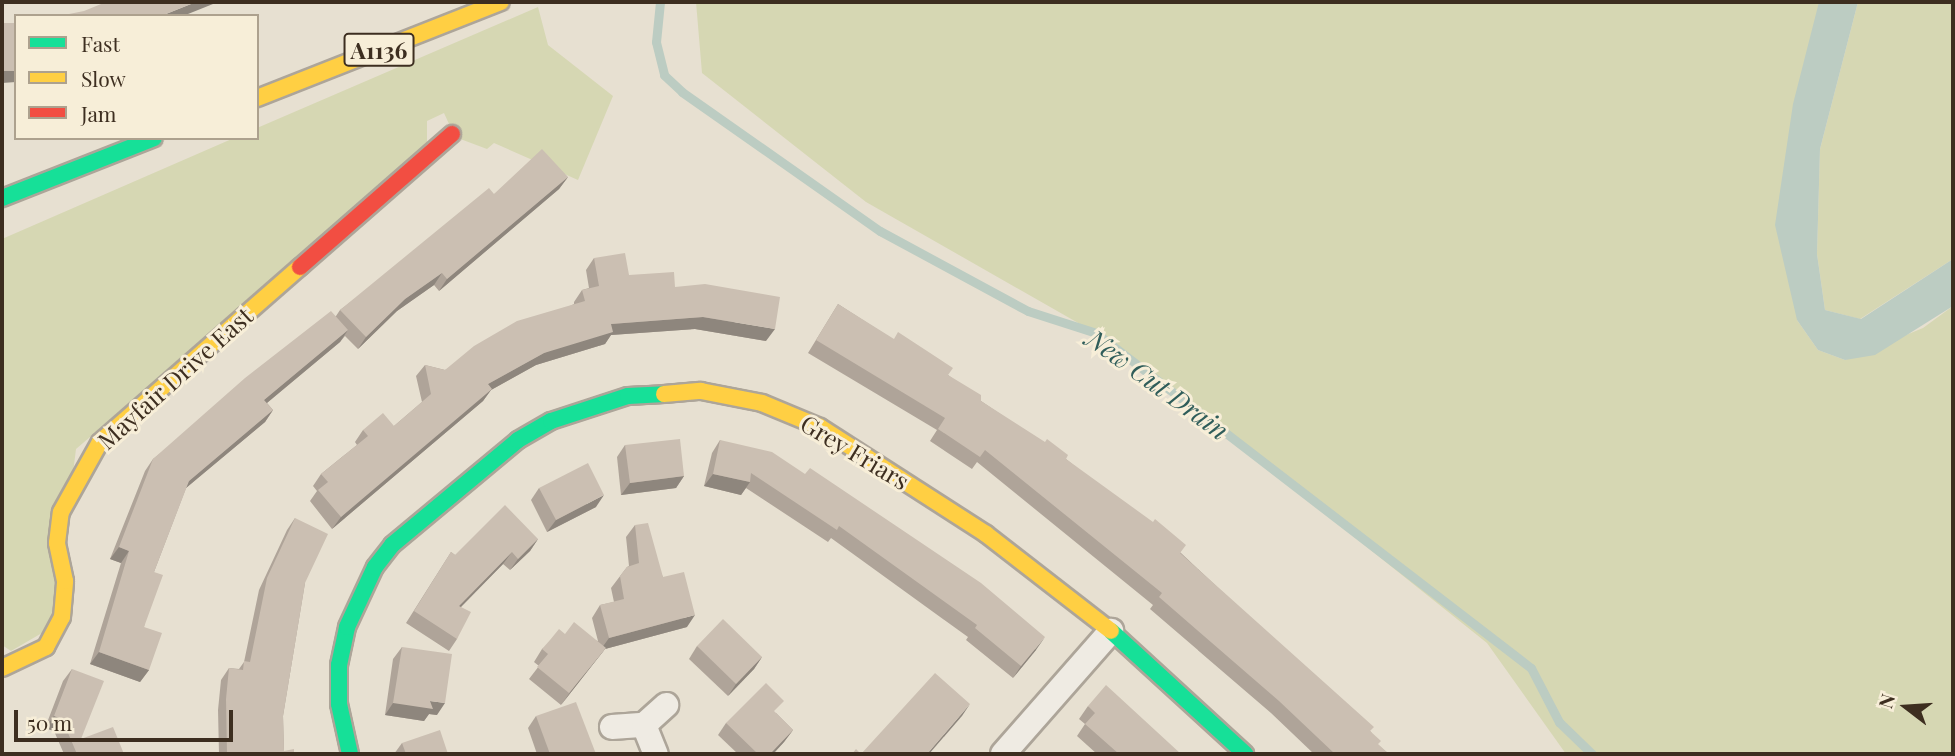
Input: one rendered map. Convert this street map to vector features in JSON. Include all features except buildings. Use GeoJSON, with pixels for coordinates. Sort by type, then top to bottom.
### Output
{"type":"FeatureCollection","features":[{"type":"Feature","properties":{"kind":"street","name":"A1136"},"geometry":{"type":"LineString","coordinates":[[259,96],[500,2]]}},
{"type":"Feature","properties":{"kind":"street","name":"Mayfair Drive East"},"geometry":{"type":"LineString","coordinates":[[2,668],[46,648],[62,617],[65,581],[57,543],[61,512],[100,442],[452,134]]}},
{"type":"Feature","properties":{"kind":"street"},"geometry":{"type":"LineString","coordinates":[[2,198],[149,140]]}},
{"type":"Feature","properties":{"kind":"street","name":"Grey Friars"},"geometry":{"type":"LineString","coordinates":[[350,754],[339,704],[339,665],[347,627],[375,568],[392,545],[518,440],[551,421],[628,396],[701,391],[731,395],[820,427],[986,534],[1111,631],[1245,754]]}},
{"type":"Feature","properties":{"kind":"street"},"geometry":{"type":"LineString","coordinates":[[1003,754],[1111,631]]}},
{"type":"Feature","properties":{"kind":"street"},"geometry":{"type":"LineString","coordinates":[[612,727],[644,725],[666,705]]}},
{"type":"Feature","properties":{"kind":"street"},"geometry":{"type":"LineString","coordinates":[[644,725],[656,754]]}},
{"type":"Feature","properties":{"kind":"green space"},"geometry":{"type":"Polygon","coordinates":[[[696,2],[1819,2],[1797,320],[1818,350],[1845,360],[1923,328],[1953,306],[1953,754],[1566,754],[1487,643],[1108,340],[866,202],[702,73],[696,2]]]}},
{"type":"Feature","properties":{"kind":"green space"},"geometry":{"type":"Polygon","coordinates":[[[1858,2],[1953,2],[1953,259],[1860,319],[1825,310],[1817,254],[1820,149],[1858,2]]]}},
{"type":"Feature","properties":{"kind":"green space"},"geometry":{"type":"Polygon","coordinates":[[[538,7],[548,45],[613,96],[578,180],[494,143],[487,149],[455,137],[444,113],[427,121],[427,148],[76,449],[54,626],[11,651],[2,645],[2,239],[229,140],[259,140],[259,127],[538,7]]]}},
{"type":"Feature","properties":{"kind":"shaded area"},"geometry":{"type":"Polygon","coordinates":[[[1819,2],[1858,2],[1820,149],[1817,254],[1825,310],[1861,319],[1953,259],[1953,306],[1875,355],[1845,360],[1818,350],[1797,320],[1775,225],[1793,104],[1819,2]]]}},
{"type":"Feature","properties":{"kind":"waterway","name":"New Cut Drain"},"geometry":{"type":"LineString","coordinates":[[660,2],[656,42],[664,75],[682,92],[880,231],[1028,311],[1096,333],[1531,668],[1559,722],[1592,754]]}},
{"type":"Feature","properties":{"kind":"traffic: fast"},"geometry":{"type":"LineString","coordinates":[[2,198],[149,140]]}},
{"type":"Feature","properties":{"kind":"traffic: fast"},"geometry":{"type":"LineString","coordinates":[[350,754],[339,704],[339,665],[347,627],[375,567],[392,545],[518,440],[551,421],[628,396],[664,394]]}},
{"type":"Feature","properties":{"kind":"traffic: fast"},"geometry":{"type":"LineString","coordinates":[[1111,631],[1245,754]]}},
{"type":"Feature","properties":{"kind":"traffic: slow"},"geometry":{"type":"LineString","coordinates":[[259,97],[501,2]]}},
{"type":"Feature","properties":{"kind":"traffic: slow"},"geometry":{"type":"LineString","coordinates":[[2,668],[46,647],[62,617],[65,581],[57,543],[61,512],[100,442],[300,267]]}},
{"type":"Feature","properties":{"kind":"traffic: slow"},"geometry":{"type":"LineString","coordinates":[[664,394],[701,391],[762,403],[820,427],[986,534],[1111,631]]}},
{"type":"Feature","properties":{"kind":"traffic: jam"},"geometry":{"type":"LineString","coordinates":[[300,267],[452,134]]}}]}
